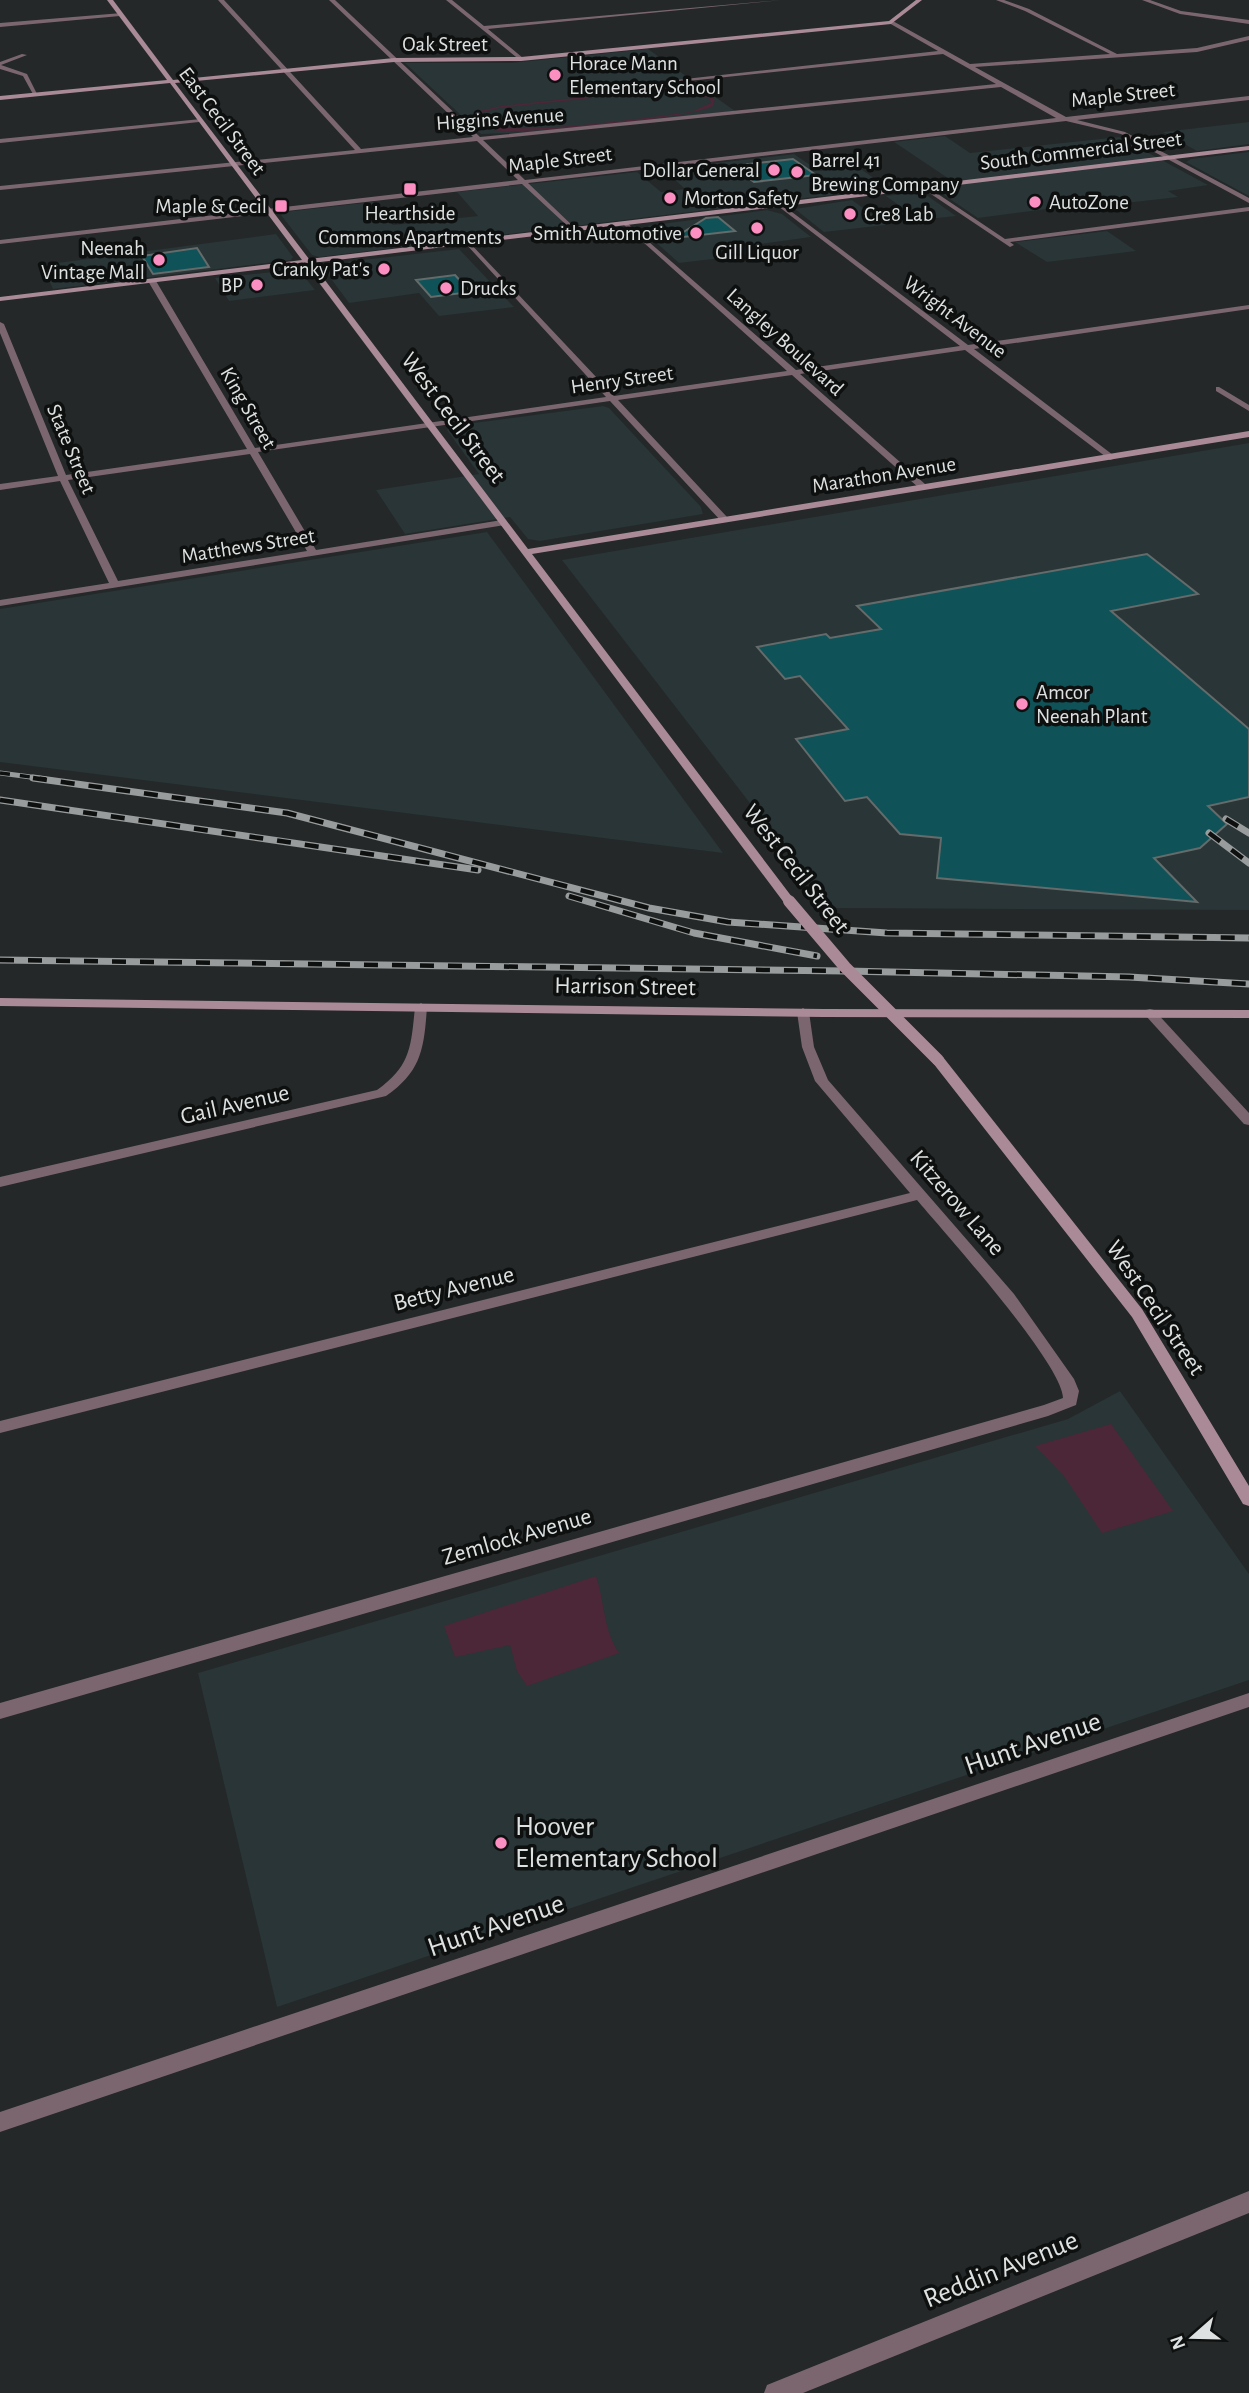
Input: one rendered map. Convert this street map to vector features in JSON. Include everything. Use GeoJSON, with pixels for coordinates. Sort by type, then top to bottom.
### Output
{"type":"FeatureCollection","features":[{"type":"Feature","properties":{"kind":"main road","name":"East Cecil Street"},"geometry":{"type":"LineString","coordinates":[[110,0],[307,262]]}},
{"type":"Feature","properties":{"kind":"main road"},"geometry":{"type":"LineString","coordinates":[[891,22],[919,0]]}},
{"type":"Feature","properties":{"kind":"main road","name":"Oak Street"},"geometry":{"type":"LineString","coordinates":[[0,98],[394,60],[521,59],[891,22]]}},
{"type":"Feature","properties":{"kind":"main road","name":"South Commercial Street"},"geometry":{"type":"LineString","coordinates":[[0,299],[1249,148]]}},
{"type":"Feature","properties":{"kind":"main road","name":"West Cecil Street"},"geometry":{"type":"LineString","coordinates":[[307,262],[789,901],[845,967],[938,1060],[1137,1313],[1249,1500]]}},
{"type":"Feature","properties":{"kind":"main road","name":"Marathon Avenue"},"geometry":{"type":"LineString","coordinates":[[524,552],[1249,434]]}},
{"type":"Feature","properties":{"kind":"main road","name":"Harrison Street"},"geometry":{"type":"LineString","coordinates":[[0,1002],[803,1012],[1249,1014]]}},
{"type":"Feature","properties":{"kind":"street"},"geometry":{"type":"LineString","coordinates":[[221,0],[358,149]]}},
{"type":"Feature","properties":{"kind":"street"},"geometry":{"type":"LineString","coordinates":[[332,0],[574,230]]}},
{"type":"Feature","properties":{"kind":"street"},"geometry":{"type":"LineString","coordinates":[[450,0],[521,59]]}},
{"type":"Feature","properties":{"kind":"street"},"geometry":{"type":"LineString","coordinates":[[484,28],[779,0]]}},
{"type":"Feature","properties":{"kind":"street"},"geometry":{"type":"LineString","coordinates":[[999,0],[1027,10],[1116,55]]}},
{"type":"Feature","properties":{"kind":"street"},"geometry":{"type":"LineString","coordinates":[[1145,0],[1173,11],[1249,22]]}},
{"type":"Feature","properties":{"kind":"street"},"geometry":{"type":"LineString","coordinates":[[0,25],[120,14]]}},
{"type":"Feature","properties":{"kind":"street"},"geometry":{"type":"LineString","coordinates":[[891,22],[1066,119],[1123,133],[1249,201]]}},
{"type":"Feature","properties":{"kind":"street"},"geometry":{"type":"LineString","coordinates":[[969,66],[1208,48],[1249,38]]}},
{"type":"Feature","properties":{"kind":"street"},"geometry":{"type":"LineString","coordinates":[[679,80],[945,52]]}},
{"type":"Feature","properties":{"kind":"street"},"geometry":{"type":"LineString","coordinates":[[0,66],[24,55]]}},
{"type":"Feature","properties":{"kind":"street"},"geometry":{"type":"LineString","coordinates":[[0,66],[25,75],[36,95]]}},
{"type":"Feature","properties":{"kind":"street","name":"Higgins Avenue"},"geometry":{"type":"LineString","coordinates":[[0,188],[476,137],[557,133],[1002,85]]}},
{"type":"Feature","properties":{"kind":"street","name":"Maple Street"},"geometry":{"type":"LineString","coordinates":[[0,242],[1249,98]]}},
{"type":"Feature","properties":{"kind":"street"},"geometry":{"type":"LineString","coordinates":[[0,141],[199,120]]}},
{"type":"Feature","properties":{"kind":"street"},"geometry":{"type":"LineString","coordinates":[[924,187],[1016,248]]}},
{"type":"Feature","properties":{"kind":"street","name":"Wright Avenue"},"geometry":{"type":"LineString","coordinates":[[780,205],[1110,457]]}},
{"type":"Feature","properties":{"kind":"street"},"geometry":{"type":"LineString","coordinates":[[1003,241],[1249,209]]}},
{"type":"Feature","properties":{"kind":"street","name":"Langley Boulevard"},"geometry":{"type":"LineString","coordinates":[[626,224],[922,486]]}},
{"type":"Feature","properties":{"kind":"street"},"geometry":{"type":"LineString","coordinates":[[468,243],[724,519]]}},
{"type":"Feature","properties":{"kind":"street","name":"King Street"},"geometry":{"type":"LineString","coordinates":[[152,281],[313,553]]}},
{"type":"Feature","properties":{"kind":"street","name":"Henry Street"},"geometry":{"type":"LineString","coordinates":[[0,487],[1249,307]]}},
{"type":"Feature","properties":{"kind":"street","name":"State Street"},"geometry":{"type":"LineString","coordinates":[[0,324],[64,478],[114,585]]}},
{"type":"Feature","properties":{"kind":"street"},"geometry":{"type":"LineString","coordinates":[[1219,389],[1249,410]]}},
{"type":"Feature","properties":{"kind":"street","name":"Matthews Street"},"geometry":{"type":"LineString","coordinates":[[0,603],[502,523]]}},
{"type":"Feature","properties":{"kind":"street","name":"Gail Avenue"},"geometry":{"type":"LineString","coordinates":[[0,1182],[381,1093],[394,1085],[411,1067],[421,1007]]}},
{"type":"Feature","properties":{"kind":"street","name":"Kitzerow Lane"},"geometry":{"type":"LineString","coordinates":[[803,1012],[808,1047],[822,1081],[1009,1298],[1066,1379],[1071,1391],[1071,1401],[1048,1410]]}},
{"type":"Feature","properties":{"kind":"street"},"geometry":{"type":"LineString","coordinates":[[1150,1013],[1249,1121]]}},
{"type":"Feature","properties":{"kind":"street","name":"Betty Avenue"},"geometry":{"type":"LineString","coordinates":[[0,1427],[920,1195]]}},
{"type":"Feature","properties":{"kind":"street","name":"Zemlock Avenue"},"geometry":{"type":"LineString","coordinates":[[0,1711],[1048,1410]]}},
{"type":"Feature","properties":{"kind":"street","name":"Hunt Avenue"},"geometry":{"type":"LineString","coordinates":[[0,2122],[1249,1700]]}},
{"type":"Feature","properties":{"kind":"street","name":"Reddin Avenue"},"geometry":{"type":"LineString","coordinates":[[775,2393],[1249,2202]]}},
{"type":"Feature","properties":{"kind":"shaded area","name":"Horace Mann Elementary School"},"geometry":{"type":"Polygon","coordinates":[[[648,49],[735,111],[541,132],[481,134],[405,63],[511,63],[648,49]]]}},
{"type":"Feature","properties":{"kind":"shaded area"},"geometry":{"type":"Polygon","coordinates":[[[695,85],[697,87],[682,89],[692,92],[715,99],[713,106],[700,111],[647,120],[523,131],[483,127],[473,119],[480,111],[501,106],[695,85]],[[658,91],[499,108],[481,113],[478,120],[491,126],[514,128],[613,122],[691,112],[711,103],[710,99],[692,92],[658,91]]]}},
{"type":"Feature","properties":{"kind":"shaded area"},"geometry":{"type":"Polygon","coordinates":[[[1249,122],[1249,144],[1197,151],[1163,132],[1249,122]]]}},
{"type":"Feature","properties":{"kind":"shaded area"},"geometry":{"type":"Polygon","coordinates":[[[945,136],[970,153],[1119,137],[1208,185],[1168,191],[1178,197],[1091,207],[1085,204],[978,218],[938,191],[961,187],[894,142],[945,136]]]}},
{"type":"Feature","properties":{"kind":"shaded area"},"geometry":{"type":"Polygon","coordinates":[[[1249,152],[1249,196],[1186,162],[1191,159],[1249,152]]]}},
{"type":"Feature","properties":{"kind":"shaded area"},"geometry":{"type":"Polygon","coordinates":[[[794,154],[819,171],[858,167],[888,188],[319,257],[312,255],[281,215],[284,212],[373,202],[393,225],[478,216],[457,192],[637,172],[661,192],[685,189],[663,169],[794,154]]]}},
{"type":"Feature","properties":{"kind":"shaded area"},"geometry":{"type":"Polygon","coordinates":[[[917,192],[925,194],[956,216],[919,220],[886,196],[917,192]]]}},
{"type":"Feature","properties":{"kind":"shaded area"},"geometry":{"type":"Polygon","coordinates":[[[852,200],[886,225],[824,232],[795,209],[852,200]]]}},
{"type":"Feature","properties":{"kind":"shaded area"},"geometry":{"type":"Polygon","coordinates":[[[767,210],[782,214],[811,237],[746,246],[755,254],[679,263],[641,229],[646,226],[767,210]]]}},
{"type":"Feature","properties":{"kind":"shaded area"},"geometry":{"type":"Polygon","coordinates":[[[1107,231],[1136,251],[1047,262],[1015,242],[1107,231]]]}},
{"type":"Feature","properties":{"kind":"shaded area"},"geometry":{"type":"Polygon","coordinates":[[[276,234],[293,257],[291,260],[53,289],[42,265],[276,234]]]}},
{"type":"Feature","properties":{"kind":"shaded area"},"geometry":{"type":"Polygon","coordinates":[[[459,249],[514,307],[439,316],[419,293],[349,303],[323,268],[327,264],[459,249]]]}},
{"type":"Feature","properties":{"kind":"shaded area"},"geometry":{"type":"Polygon","coordinates":[[[300,271],[315,290],[229,301],[215,278],[300,271]]]}},
{"type":"Feature","properties":{"kind":"shaded area"},"geometry":{"type":"Polygon","coordinates":[[[603,406],[609,408],[701,507],[703,514],[540,541],[528,539],[510,517],[405,534],[376,490],[479,474],[447,430],[451,426],[603,406]]]}},
{"type":"Feature","properties":{"kind":"shaded area"},"geometry":{"type":"Polygon","coordinates":[[[1249,443],[1249,910],[831,908],[562,560],[1249,443]]]}},
{"type":"Feature","properties":{"kind":"shaded area"},"geometry":{"type":"Polygon","coordinates":[[[487,532],[723,853],[0,762],[0,609],[487,532]]]}},
{"type":"Feature","properties":{"kind":"shaded area","name":"Hoover Elementary School"},"geometry":{"type":"Polygon","coordinates":[[[1120,1391],[1249,1574],[1249,1680],[277,2007],[198,1673],[1068,1419],[1120,1391]]]}},
{"type":"Feature","properties":{"kind":"shaded area"},"geometry":{"type":"Polygon","coordinates":[[[1111,1424],[1173,1511],[1102,1533],[1064,1476],[1035,1446],[1111,1424]]]}},
{"type":"Feature","properties":{"kind":"shaded area"},"geometry":{"type":"Polygon","coordinates":[[[596,1576],[607,1625],[619,1653],[527,1686],[517,1671],[510,1645],[455,1657],[444,1626],[596,1576]]]}},
{"type":"Feature","properties":{"kind":"building","name":"Dollar General"},"geometry":{"type":"Polygon","coordinates":[[[793,159],[816,175],[754,182],[732,166],[793,159]]]}},
{"type":"Feature","properties":{"kind":"building"},"geometry":{"type":"Polygon","coordinates":[[[718,217],[735,231],[674,238],[706,218],[718,217]]]}},
{"type":"Feature","properties":{"kind":"building","name":"Neenah Vintage Mall"},"geometry":{"type":"Polygon","coordinates":[[[197,248],[209,267],[153,274],[142,256],[197,248]]]}},
{"type":"Feature","properties":{"kind":"building","name":"Drucks"},"geometry":{"type":"Polygon","coordinates":[[[455,275],[470,292],[431,297],[416,280],[455,275]]]}},
{"type":"Feature","properties":{"kind":"building","name":"Amcor Neenah Plant"},"geometry":{"type":"Polygon","coordinates":[[[1147,554],[1198,594],[1111,611],[1249,729],[1249,797],[1208,806],[1227,824],[1200,848],[1154,858],[1197,902],[937,878],[941,838],[900,834],[867,797],[845,801],[796,739],[848,729],[800,676],[785,679],[757,647],[826,634],[830,638],[881,629],[857,606],[1147,554]]]}},
{"type":"Feature","properties":{"kind":"railway"},"geometry":{"type":"LineString","coordinates":[[0,773],[46,779]]}},
{"type":"Feature","properties":{"kind":"railway"},"geometry":{"type":"LineString","coordinates":[[33,778],[287,813],[649,908],[728,922],[887,933],[1249,938]]}},
{"type":"Feature","properties":{"kind":"railway"},"geometry":{"type":"LineString","coordinates":[[0,800],[478,870]]}},
{"type":"Feature","properties":{"kind":"railway"},"geometry":{"type":"LineString","coordinates":[[1226,819],[1249,833]]}},
{"type":"Feature","properties":{"kind":"railway"},"geometry":{"type":"LineString","coordinates":[[1209,833],[1249,863]]}},
{"type":"Feature","properties":{"kind":"railway"},"geometry":{"type":"LineString","coordinates":[[569,896],[694,933],[817,956]]}},
{"type":"Feature","properties":{"kind":"railway"},"geometry":{"type":"LineString","coordinates":[[0,960],[846,971],[1129,977],[1249,984]]}},
{"type":"Feature","properties":{"kind":"place","name":"Horace Mann Elementary School"},"geometry":{"type":"Point","coordinates":[555,75]}},
{"type":"Feature","properties":{"kind":"place","name":"Dollar General"},"geometry":{"type":"Point","coordinates":[774,170]}},
{"type":"Feature","properties":{"kind":"place","name":"Barrel 41 Brewing Company"},"geometry":{"type":"Point","coordinates":[797,172]}},
{"type":"Feature","properties":{"kind":"place","name":"Hearthside Commons Apartments"},"geometry":{"type":"Point","coordinates":[410,189]}},
{"type":"Feature","properties":{"kind":"place","name":"Morton Safety"},"geometry":{"type":"Point","coordinates":[670,198]}},
{"type":"Feature","properties":{"kind":"place","name":"AutoZone"},"geometry":{"type":"Point","coordinates":[1035,202]}},
{"type":"Feature","properties":{"kind":"place","name":"Maple & Cecil"},"geometry":{"type":"Point","coordinates":[281,206]}},
{"type":"Feature","properties":{"kind":"place","name":"Cre8 Lab"},"geometry":{"type":"Point","coordinates":[850,214]}},
{"type":"Feature","properties":{"kind":"place","name":"Gill Liquor"},"geometry":{"type":"Point","coordinates":[757,228]}},
{"type":"Feature","properties":{"kind":"place","name":"Smith Automotive"},"geometry":{"type":"Point","coordinates":[696,233]}},
{"type":"Feature","properties":{"kind":"place","name":"Neenah Vintage Mall"},"geometry":{"type":"Point","coordinates":[159,260]}},
{"type":"Feature","properties":{"kind":"place","name":"Cranky Pat's"},"geometry":{"type":"Point","coordinates":[384,269]}},
{"type":"Feature","properties":{"kind":"place","name":"BP"},"geometry":{"type":"Point","coordinates":[257,285]}},
{"type":"Feature","properties":{"kind":"place","name":"Drucks"},"geometry":{"type":"Point","coordinates":[446,288]}},
{"type":"Feature","properties":{"kind":"place","name":"Amcor Neenah Plant"},"geometry":{"type":"Point","coordinates":[1022,704]}},
{"type":"Feature","properties":{"kind":"place","name":"Hoover Elementary School"},"geometry":{"type":"Point","coordinates":[501,1843]}}]}
